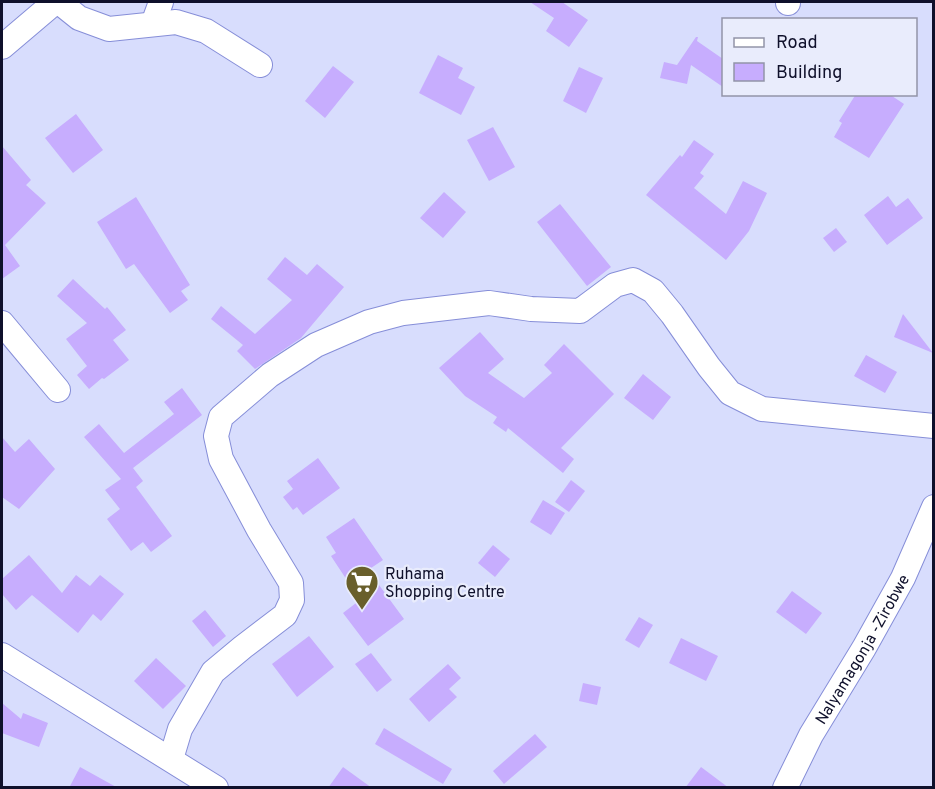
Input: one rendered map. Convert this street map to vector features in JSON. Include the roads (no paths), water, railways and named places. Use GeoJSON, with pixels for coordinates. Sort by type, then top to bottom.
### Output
{"type":"FeatureCollection","features":[{"type":"Feature","properties":{"kind":"street"},"geometry":{"type":"LineString","coordinates":[[2,47],[57,2],[79,18],[109,29],[176,22],[206,31],[260,65]]}},
{"type":"Feature","properties":{"kind":"street"},"geometry":{"type":"LineString","coordinates":[[153,24],[161,2]]}},
{"type":"Feature","properties":{"kind":"street"},"geometry":{"type":"LineString","coordinates":[[171,759],[180,729],[213,672],[285,615],[292,600],[291,583],[221,459],[216,436],[221,417],[270,375],[316,345],[369,322],[404,313],[452,306],[489,303],[531,309],[580,310],[615,285],[633,280],[653,291],[730,393],[762,409],[933,426]]}},
{"type":"Feature","properties":{"kind":"street"},"geometry":{"type":"LineString","coordinates":[[2,323],[57,390]]}},
{"type":"Feature","properties":{"kind":"street","name":"Nalyamagonja -Zirobwe"},"geometry":{"type":"LineString","coordinates":[[785,788],[811,735],[903,578],[933,507]]}},
{"type":"Feature","properties":{"kind":"street"},"geometry":{"type":"LineString","coordinates":[[2,656],[216,788]]}},
{"type":"Feature","properties":{"kind":"place","name":"Ruhama Shopping Centre"},"geometry":{"type":"Point","coordinates":[362,611]}}]}
